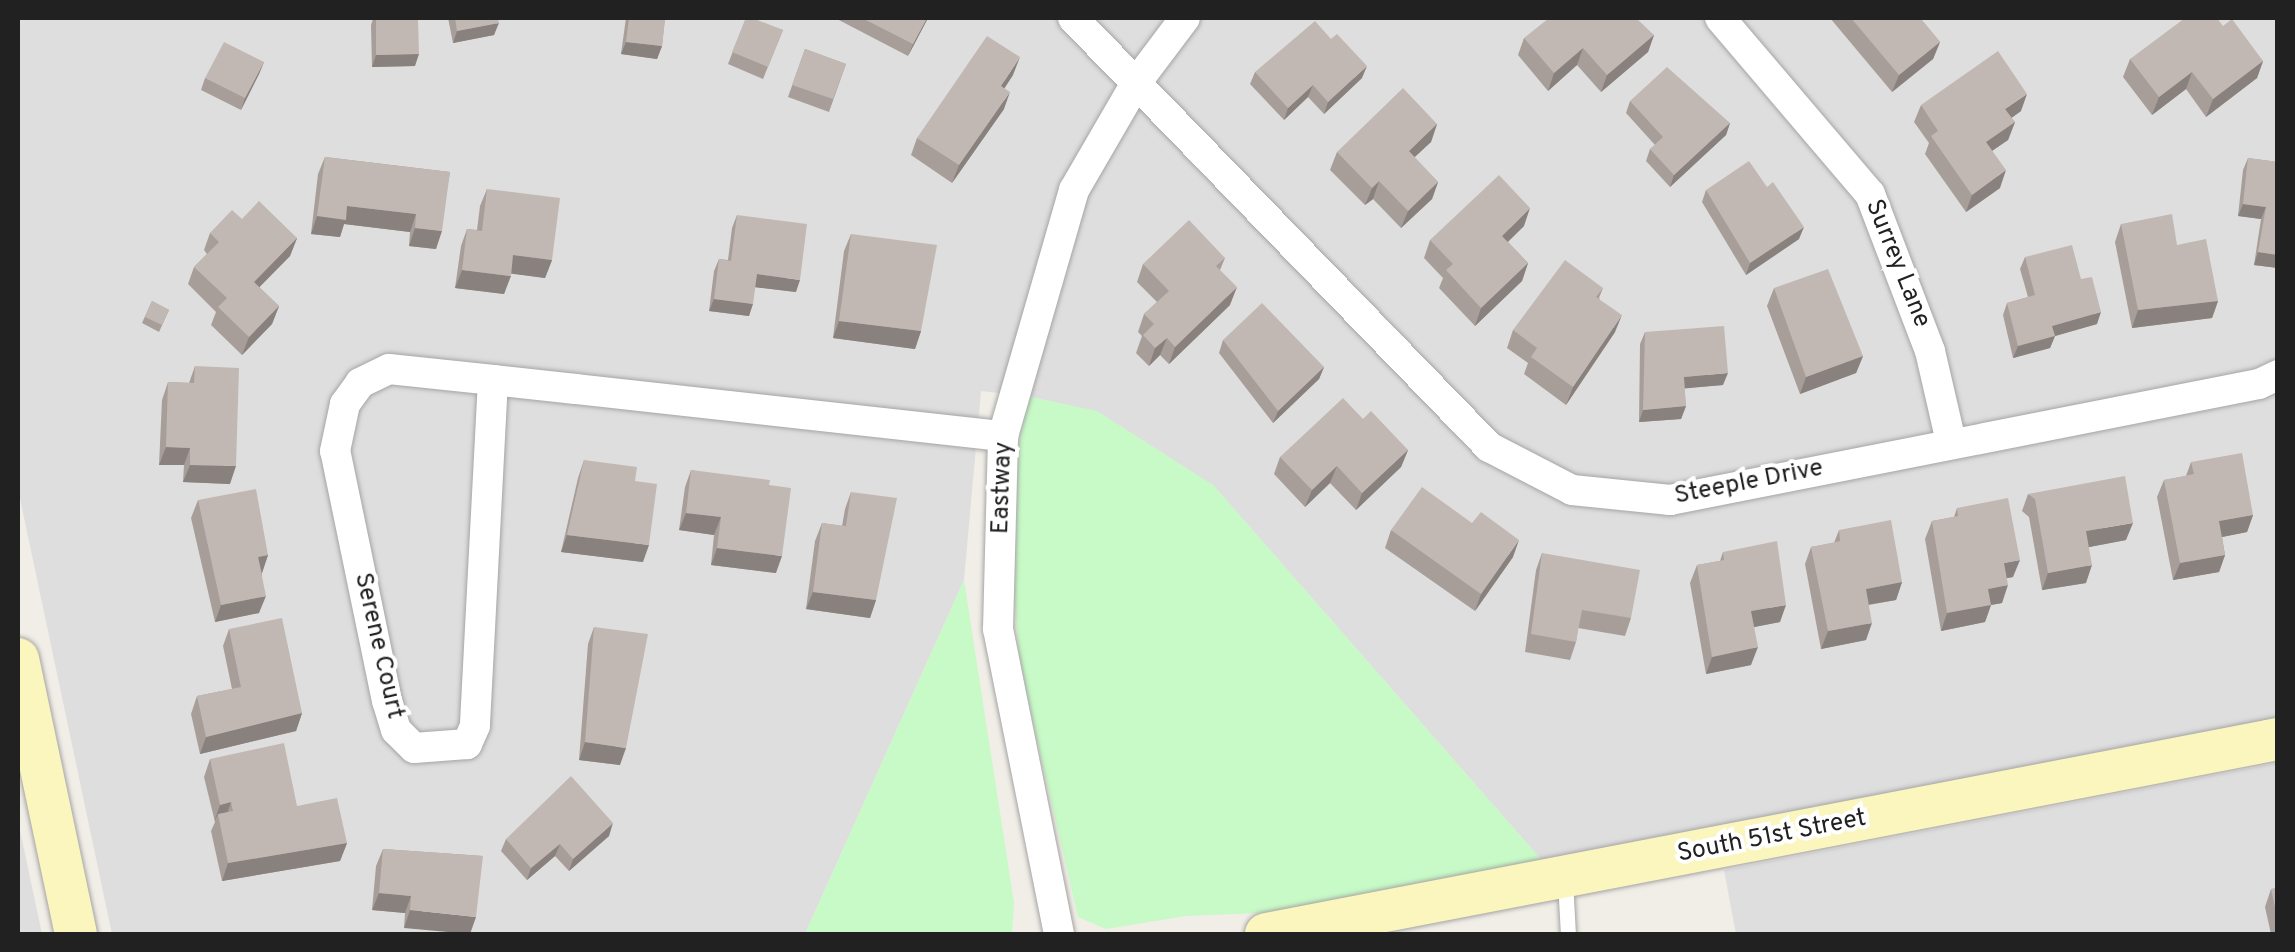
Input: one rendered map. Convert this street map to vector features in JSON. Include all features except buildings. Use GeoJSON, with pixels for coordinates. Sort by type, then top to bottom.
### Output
{"type":"FeatureCollection","features":[{"type":"Feature","properties":{"kind":"street","name":"Steeple Drive"},"geometry":{"type":"LineString","coordinates":[[1073,18],[1489,448],[1572,490],[1670,500],[2259,384],[2278,375]]}},
{"type":"Feature","properties":{"kind":"street","name":"Eastway"},"geometry":{"type":"LineString","coordinates":[[1060,934],[998,629],[1003,436],[1074,190],[1136,83],[1185,18]]}},
{"type":"Feature","properties":{"kind":"street","name":"Surrey Lane"},"geometry":{"type":"LineString","coordinates":[[1720,18],[1870,194],[1930,351],[1952,442]]}},
{"type":"Feature","properties":{"kind":"street","name":"Serene Court"},"geometry":{"type":"LineString","coordinates":[[493,380],[475,726],[467,744],[414,748],[396,730],[387,701],[335,451],[346,404],[360,383],[389,369],[493,380],[1003,436]]}},
{"type":"Feature","properties":{"kind":"street"},"geometry":{"type":"LineString","coordinates":[[18,659],[76,934]]}},
{"type":"Feature","properties":{"kind":"street","name":"South 51st Street"},"geometry":{"type":"LineString","coordinates":[[1266,934],[2278,739]]}},
{"type":"Feature","properties":{"kind":"lane"},"geometry":{"type":"LineString","coordinates":[[1564,877],[1568,934]]}},
{"type":"Feature","properties":{"kind":"shaded area"},"geometry":{"type":"Polygon","coordinates":[[[18,18],[2277,18],[2277,722],[1545,864],[1213,485],[1027,396],[981,391],[964,580],[805,934],[112,934],[18,489],[18,18]]]}},
{"type":"Feature","properties":{"kind":"shaded area"},"geometry":{"type":"Polygon","coordinates":[[[2277,763],[2277,934],[1736,934],[1724,870],[2277,763]]]}},
{"type":"Feature","properties":{"kind":"shaded area"},"geometry":{"type":"Polygon","coordinates":[[[18,821],[42,934],[18,934],[18,821]]]}},
{"type":"Feature","properties":{"kind":"green space"},"geometry":{"type":"Polygon","coordinates":[[[1027,396],[1097,411],[1213,485],[1545,864],[1287,912],[1186,916],[1106,929],[1078,917],[1020,666],[1014,596],[1018,450],[1027,396]]]}},
{"type":"Feature","properties":{"kind":"green space"},"geometry":{"type":"Polygon","coordinates":[[[964,580],[1014,903],[1012,932],[805,934],[964,580]]]}}]}
